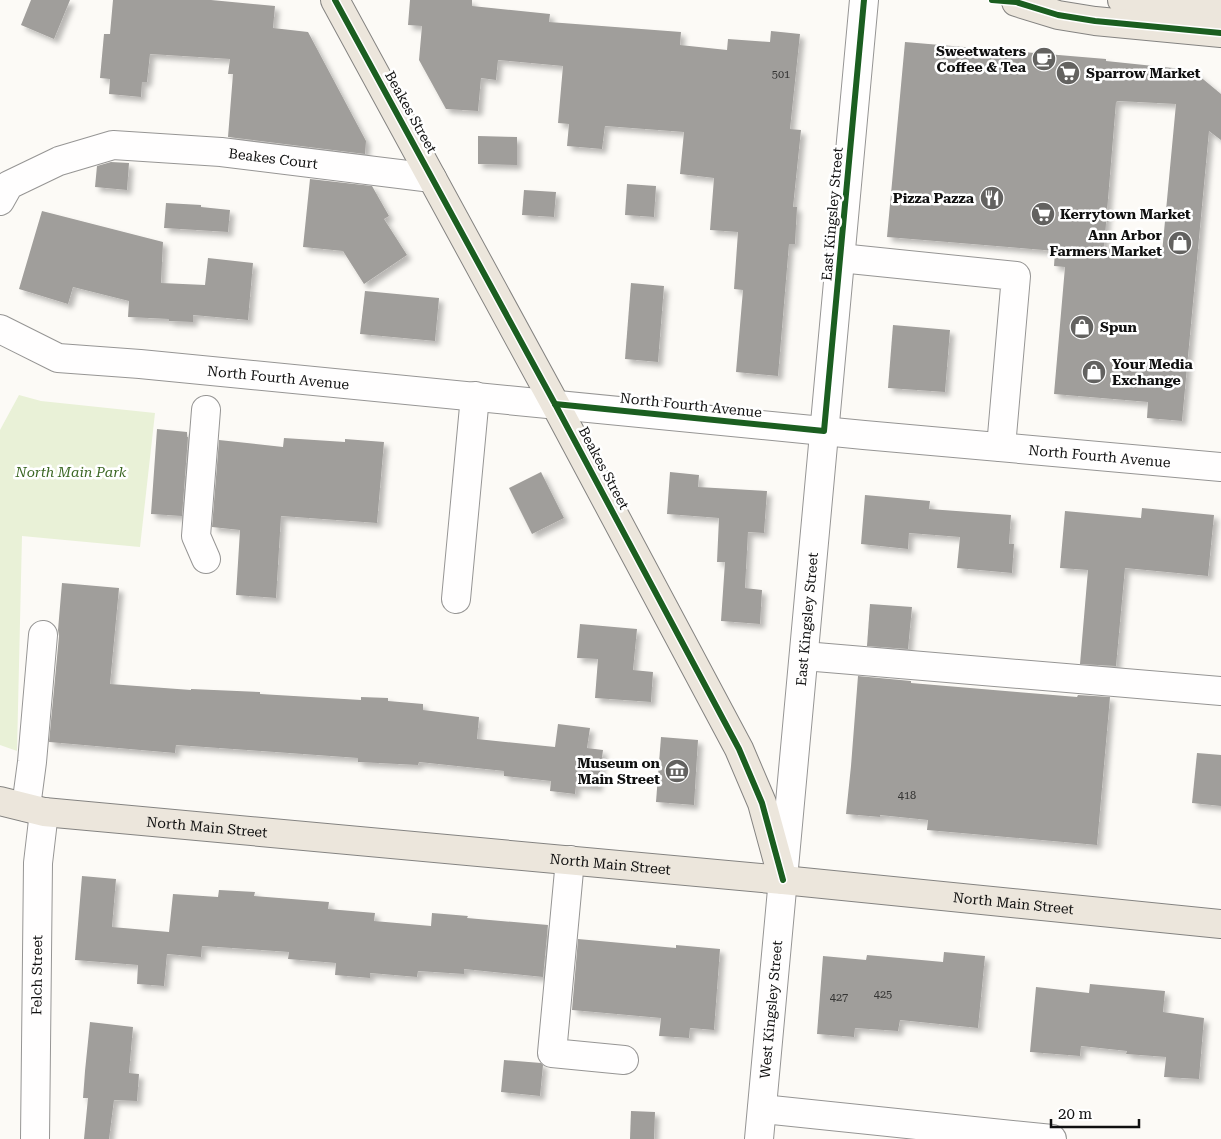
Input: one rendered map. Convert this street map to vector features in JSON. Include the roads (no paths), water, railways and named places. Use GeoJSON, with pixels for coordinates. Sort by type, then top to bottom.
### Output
{"type":"FeatureCollection","features":[{"type":"Feature","properties":{"kind":"main road","name":"Beakes Street"},"geometry":{"type":"LineString","coordinates":[[335,0],[555,404],[739,749],[762,804],[783,880]]}},
{"type":"Feature","properties":{"kind":"main road"},"geometry":{"type":"LineString","coordinates":[[1130,0],[1221,10]]}},
{"type":"Feature","properties":{"kind":"main road"},"geometry":{"type":"LineString","coordinates":[[1014,1],[1058,15],[1095,21],[1221,33]]}},
{"type":"Feature","properties":{"kind":"main road","name":"North Main Street"},"geometry":{"type":"LineString","coordinates":[[23,807],[1221,924]]}},
{"type":"Feature","properties":{"kind":"street","name":"East Kingsley Street"},"geometry":{"type":"LineString","coordinates":[[783,880],[864,0]]}},
{"type":"Feature","properties":{"kind":"street","name":"Beakes Court"},"geometry":{"type":"LineString","coordinates":[[0,201],[8,185],[59,162],[113,145],[221,152],[432,178]]}},
{"type":"Feature","properties":{"kind":"street"},"geometry":{"type":"LineString","coordinates":[[840,258],[1016,276],[1001,448]]}},
{"type":"Feature","properties":{"kind":"street","name":"North Fourth Avenue"},"geometry":{"type":"LineString","coordinates":[[0,330],[58,358],[140,364],[1001,448],[1221,467]]}},
{"type":"Feature","properties":{"kind":"street"},"geometry":{"type":"LineString","coordinates":[[456,599],[475,396]]}},
{"type":"Feature","properties":{"kind":"street"},"geometry":{"type":"LineString","coordinates":[[206,410],[196,536],[206,559]]}},
{"type":"Feature","properties":{"kind":"street","name":"Felch Street"},"geometry":{"type":"LineString","coordinates":[[35,1139],[38,863],[23,807],[32,762],[44,635]]}},
{"type":"Feature","properties":{"kind":"street"},"geometry":{"type":"LineString","coordinates":[[804,656],[1221,691]]}},
{"type":"Feature","properties":{"kind":"street"},"geometry":{"type":"LineString","coordinates":[[570,860],[552,1053],[624,1060]]}},
{"type":"Feature","properties":{"kind":"street","name":"West Kingsley Street"},"geometry":{"type":"LineString","coordinates":[[759,1139],[783,880]]}},
{"type":"Feature","properties":{"kind":"street"},"geometry":{"type":"LineString","coordinates":[[762,1109],[1052,1139]]}},
{"type":"Feature","properties":{"kind":"place","name":"Sweetwaters Coffee & Tea"},"geometry":{"type":"Point","coordinates":[1044,59]}},
{"type":"Feature","properties":{"kind":"place","name":"Sparrow Market"},"geometry":{"type":"Point","coordinates":[1068,73]}},
{"type":"Feature","properties":{"kind":"place","name":"Pizza Pazza"},"geometry":{"type":"Point","coordinates":[992,198]}},
{"type":"Feature","properties":{"kind":"place","name":"Kerrytown Market"},"geometry":{"type":"Point","coordinates":[1043,214]}},
{"type":"Feature","properties":{"kind":"place","name":"Ann Arbor Farmers Market"},"geometry":{"type":"Point","coordinates":[1180,243]}},
{"type":"Feature","properties":{"kind":"place","name":"Spun"},"geometry":{"type":"Point","coordinates":[1082,327]}},
{"type":"Feature","properties":{"kind":"place","name":"Your Media Exchange"},"geometry":{"type":"Point","coordinates":[1094,372]}},
{"type":"Feature","properties":{"kind":"place","name":"Museum on Main Street"},"geometry":{"type":"Point","coordinates":[677,771]}},
{"type":"Feature","properties":{"kind":"park label","name":"North Main Park"},"geometry":{"type":"Point","coordinates":[71,472]}}]}
